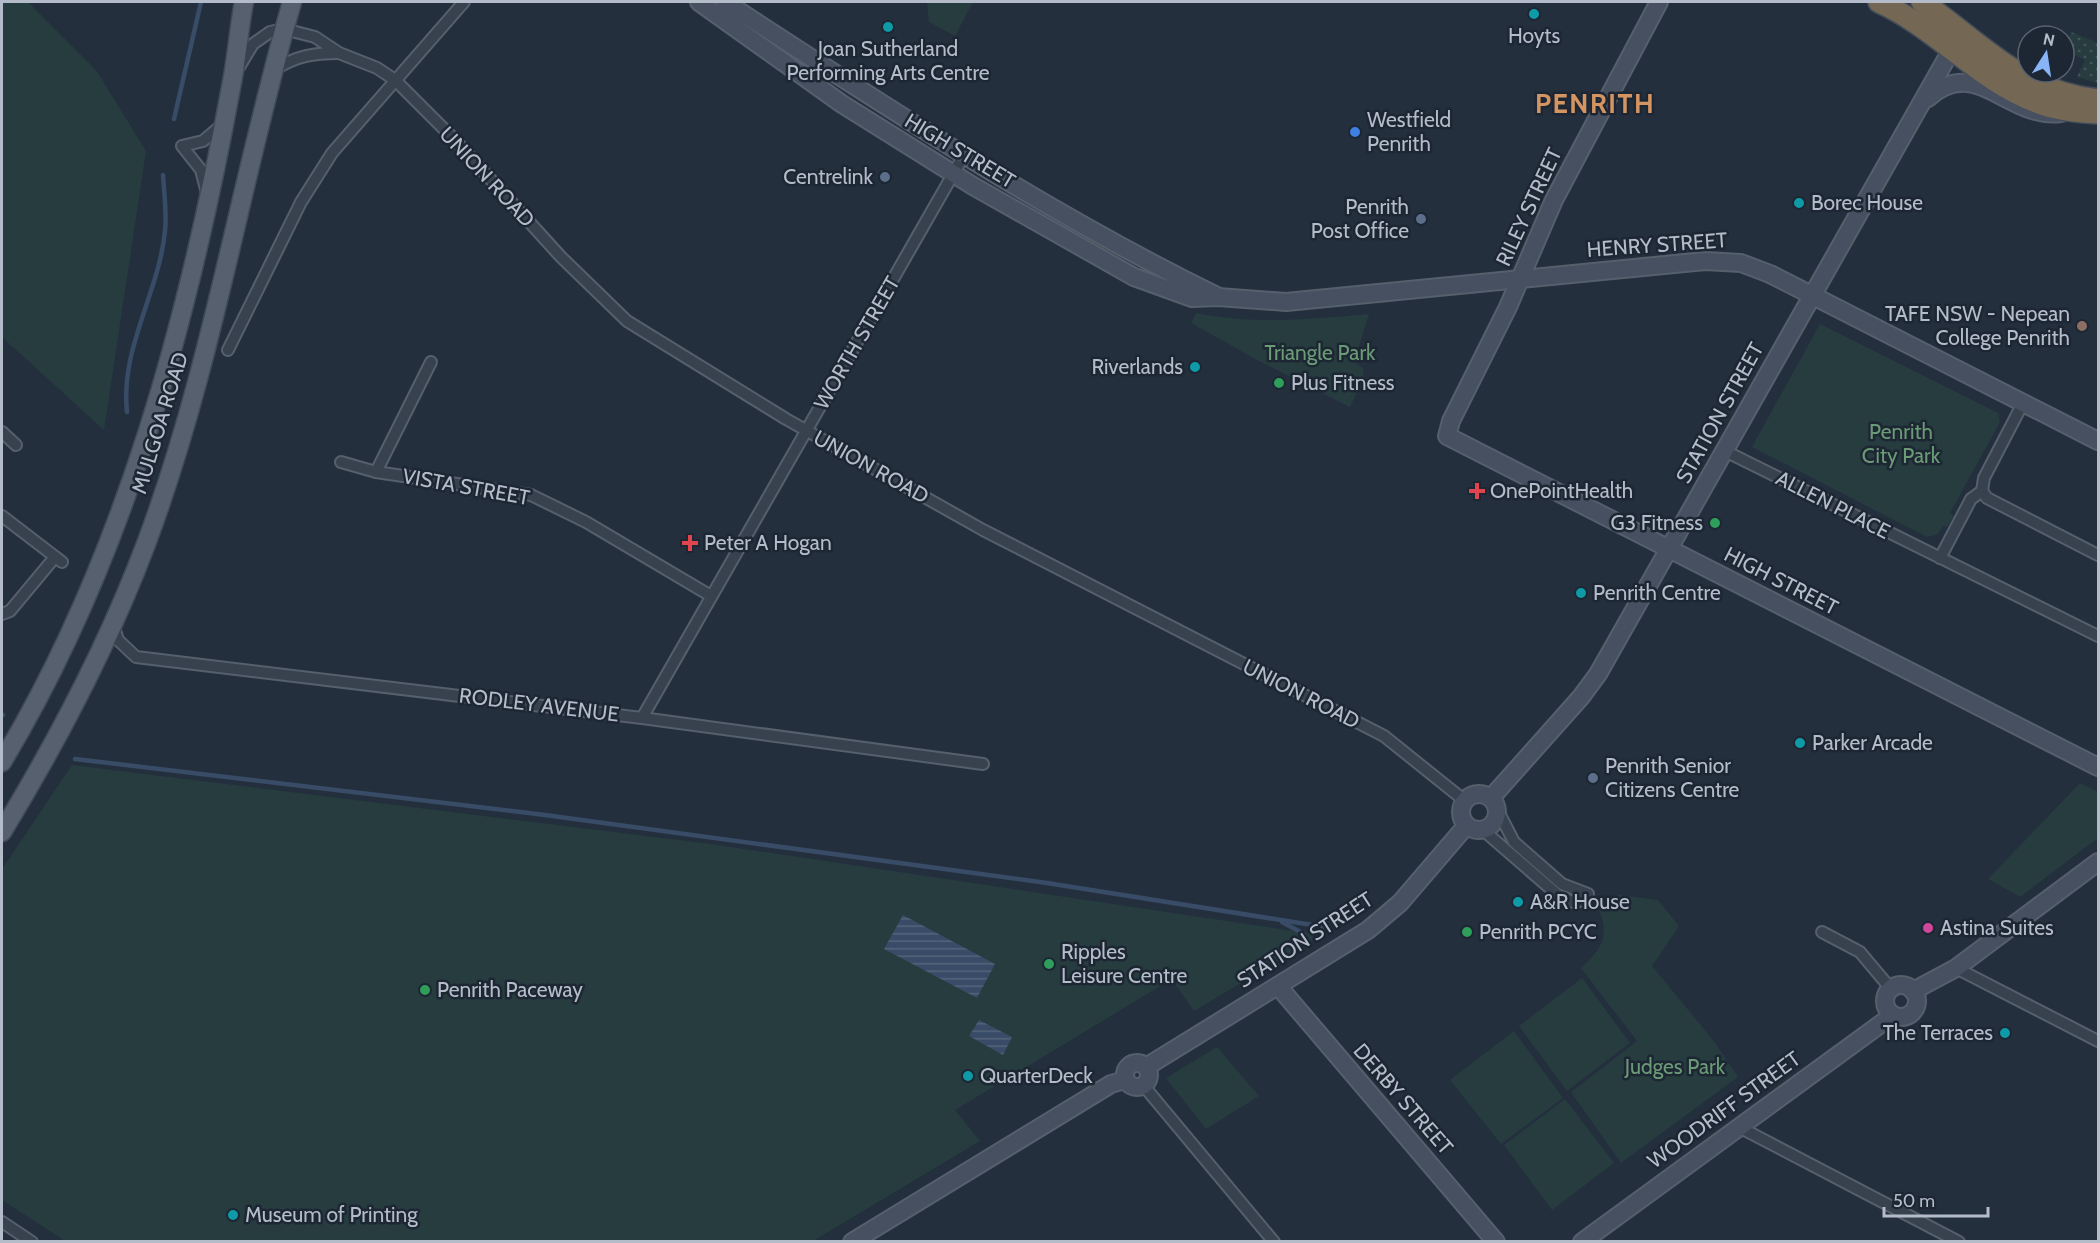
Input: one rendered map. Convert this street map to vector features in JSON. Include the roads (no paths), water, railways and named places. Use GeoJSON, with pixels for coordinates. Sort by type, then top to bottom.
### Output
{"type":"FeatureCollection","features":[{"type":"Feature","properties":{"kind":"highway"},"geometry":{"type":"LineString","coordinates":[[1879,2],[1991,57],[2026,78],[2053,90],[2098,100]]}},
{"type":"Feature","properties":{"kind":"highway"},"geometry":{"type":"LineString","coordinates":[[1923,2],[1957,40],[2006,88],[2040,104],[2098,113]]}},
{"type":"Feature","properties":{"kind":"main road","name":"MULGOA ROAD"},"geometry":{"type":"LineString","coordinates":[[2,762],[42,691],[82,609],[128,493],[185,299],[232,80],[244,2]]}},
{"type":"Feature","properties":{"kind":"main road","name":"MULGOA ROAD"},"geometry":{"type":"LineString","coordinates":[[2,832],[44,763],[114,624],[147,543],[188,414],[228,264],[272,71],[292,2]]}},
{"type":"Feature","properties":{"kind":"street"},"geometry":{"type":"LineString","coordinates":[[228,350],[301,202],[332,153],[464,2]]}},
{"type":"Feature","properties":{"kind":"street","name":"HIGH STREET"},"geometry":{"type":"LineString","coordinates":[[699,2],[842,104],[953,174],[1134,277],[1192,298],[1218,297],[1286,302]]}},
{"type":"Feature","properties":{"kind":"street","name":"HIGH STREET"},"geometry":{"type":"LineString","coordinates":[[725,2],[964,155],[1144,260],[1218,297]]}},
{"type":"Feature","properties":{"kind":"street","name":"RILEY STREET"},"geometry":{"type":"LineString","coordinates":[[1446,434],[1520,279],[1554,200],[1659,2]]}},
{"type":"Feature","properties":{"kind":"street"},"geometry":{"type":"LineString","coordinates":[[232,80],[253,44],[270,32],[284,29]]}},
{"type":"Feature","properties":{"kind":"street","name":"UNION ROAD"},"geometry":{"type":"LineString","coordinates":[[284,29],[315,37],[339,52],[377,68],[395,80],[455,140],[561,257],[627,321],[806,430],[1075,580],[1384,736],[1465,801]]}},
{"type":"Feature","properties":{"kind":"street","name":"STATION STREET"},"geometry":{"type":"LineString","coordinates":[[1494,804],[1590,686],[1957,40]]}},
{"type":"Feature","properties":{"kind":"street","name":"UNION ROAD"},"geometry":{"type":"LineString","coordinates":[[272,71],[290,59],[310,53],[339,52]]}},
{"type":"Feature","properties":{"kind":"street"},"geometry":{"type":"LineString","coordinates":[[1917,110],[1938,89],[1959,81],[1977,84],[2038,114],[2074,111]]}},
{"type":"Feature","properties":{"kind":"street"},"geometry":{"type":"LineString","coordinates":[[208,197],[201,170],[182,146],[203,141],[223,124]]}},
{"type":"Feature","properties":{"kind":"street","name":"WORTH STREET"},"geometry":{"type":"LineString","coordinates":[[642,718],[964,155]]}},
{"type":"Feature","properties":{"kind":"street","name":"HENRY STREET"},"geometry":{"type":"LineString","coordinates":[[1286,302],[1729,261],[1754,267],[1812,295],[2098,441]]}},
{"type":"Feature","properties":{"kind":"street"},"geometry":{"type":"LineString","coordinates":[[376,472],[432,362]]}},
{"type":"Feature","properties":{"kind":"street"},"geometry":{"type":"LineString","coordinates":[[2023,403],[1984,478],[1982,491],[1987,498],[2098,555]]}},
{"type":"Feature","properties":{"kind":"street"},"geometry":{"type":"LineString","coordinates":[[2,432],[16,445]]}},
{"type":"Feature","properties":{"kind":"street","name":"HIGH STREET"},"geometry":{"type":"LineString","coordinates":[[1446,434],[1450,440],[2098,766]]}},
{"type":"Feature","properties":{"kind":"street","name":"ALLEN PLACE"},"geometry":{"type":"LineString","coordinates":[[1725,451],[2098,636]]}},
{"type":"Feature","properties":{"kind":"street","name":"VISTA STREET"},"geometry":{"type":"LineString","coordinates":[[341,462],[376,472],[531,495],[586,522],[711,596]]}},
{"type":"Feature","properties":{"kind":"street"},"geometry":{"type":"LineString","coordinates":[[1940,558],[1971,499],[1982,491]]}},
{"type":"Feature","properties":{"kind":"street"},"geometry":{"type":"LineString","coordinates":[[2,516],[59,560],[10,611],[2,614]]}},
{"type":"Feature","properties":{"kind":"street","name":"RODLEY AVENUE"},"geometry":{"type":"LineString","coordinates":[[114,624],[118,640],[136,657],[642,718],[983,764]]}},
{"type":"Feature","properties":{"kind":"street"},"geometry":{"type":"LineString","coordinates":[[1474,794],[1494,804],[1514,842],[1562,884],[1588,894],[1581,902],[1572,903],[1559,896],[1483,830],[1466,826],[1460,811],[1465,801],[1474,794]]}},
{"type":"Feature","properties":{"kind":"street"},"geometry":{"type":"LineString","coordinates":[[1483,830],[1492,825],[1494,804]]}},
{"type":"Feature","properties":{"kind":"street","name":"STATION STREET"},"geometry":{"type":"LineString","coordinates":[[1146,1067],[1385,917],[1466,826]]}},
{"type":"Feature","properties":{"kind":"street"},"geometry":{"type":"LineString","coordinates":[[1913,991],[1956,968],[2098,862]]}},
{"type":"Feature","properties":{"kind":"street"},"geometry":{"type":"LineString","coordinates":[[1822,932],[1860,952],[1891,989]]}},
{"type":"Feature","properties":{"kind":"street"},"geometry":{"type":"LineString","coordinates":[[1956,968],[2098,1041]]}},
{"type":"Feature","properties":{"kind":"street"},"geometry":{"type":"LineString","coordinates":[[1902,985],[1913,991],[1917,1002],[1913,1012],[1903,1017],[1893,1015],[1886,1002],[1891,989],[1902,985]]}},
{"type":"Feature","properties":{"kind":"street","name":"DERBY STREET"},"geometry":{"type":"LineString","coordinates":[[1278,986],[1496,1242]]}},
{"type":"Feature","properties":{"kind":"street","name":"WOODRIFF STREET"},"geometry":{"type":"LineString","coordinates":[[1582,1242],[1893,1015]]}},
{"type":"Feature","properties":{"kind":"street"},"geometry":{"type":"LineString","coordinates":[[1140,1063],[1146,1067],[1149,1075],[1143,1085],[1132,1086],[1125,1080],[1124,1072],[1130,1064],[1140,1063]]}},
{"type":"Feature","properties":{"kind":"street"},"geometry":{"type":"LineString","coordinates":[[852,1242],[1111,1084],[1125,1080]]}},
{"type":"Feature","properties":{"kind":"street"},"geometry":{"type":"LineString","coordinates":[[1143,1085],[1274,1242]]}},
{"type":"Feature","properties":{"kind":"street"},"geometry":{"type":"LineString","coordinates":[[1739,1127],[1959,1242]]}},
{"type":"Feature","properties":{"kind":"street"},"geometry":{"type":"LineString","coordinates":[[2,1222],[32,1242]]}},
{"type":"Feature","properties":{"kind":"water"},"geometry":{"type":"Polygon","coordinates":[[[903,915],[995,964],[977,998],[884,949],[903,915]]]}},
{"type":"Feature","properties":{"kind":"water"},"geometry":{"type":"Polygon","coordinates":[[[979,1020],[1012,1037],[1003,1055],[969,1036],[979,1020]]]}},
{"type":"Feature","properties":{"kind":"waterway"},"geometry":{"type":"LineString","coordinates":[[174,119],[201,2]]}},
{"type":"Feature","properties":{"kind":"waterway"},"geometry":{"type":"LineString","coordinates":[[127,412],[126,388],[129,365],[156,276],[165,231],[163,175]]}},
{"type":"Feature","properties":{"kind":"waterway"},"geometry":{"type":"LineString","coordinates":[[75,759],[545,815],[1047,883],[1325,927]]}},
{"type":"Feature","properties":{"kind":"waterway"},"geometry":{"type":"LineString","coordinates":[[1282,922],[1304,934]]}},
{"type":"Feature","properties":{"kind":"place","name":"Hoyts"},"geometry":{"type":"Point","coordinates":[1534,14]}},
{"type":"Feature","properties":{"kind":"place","name":"Joan Sutherland Performing Arts Centre"},"geometry":{"type":"Point","coordinates":[888,27]}},
{"type":"Feature","properties":{"kind":"place","name":"Westfield Penrith"},"geometry":{"type":"Point","coordinates":[1355,132]}},
{"type":"Feature","properties":{"kind":"place","name":"Centrelink"},"geometry":{"type":"Point","coordinates":[885,177]}},
{"type":"Feature","properties":{"kind":"place","name":"Borec House"},"geometry":{"type":"Point","coordinates":[1799,203]}},
{"type":"Feature","properties":{"kind":"place","name":"Penrith Post Office"},"geometry":{"type":"Point","coordinates":[1421,219]}},
{"type":"Feature","properties":{"kind":"place","name":"TAFE NSW - Nepean College Penrith"},"geometry":{"type":"Point","coordinates":[2082,326]}},
{"type":"Feature","properties":{"kind":"place","name":"Riverlands"},"geometry":{"type":"Point","coordinates":[1195,367]}},
{"type":"Feature","properties":{"kind":"place","name":"Plus Fitness"},"geometry":{"type":"Point","coordinates":[1279,383]}},
{"type":"Feature","properties":{"kind":"place","name":"OnePointHealth"},"geometry":{"type":"Point","coordinates":[1477,491]}},
{"type":"Feature","properties":{"kind":"place","name":"G3 Fitness"},"geometry":{"type":"Point","coordinates":[1715,523]}},
{"type":"Feature","properties":{"kind":"place","name":"Peter A Hogan"},"geometry":{"type":"Point","coordinates":[690,543]}},
{"type":"Feature","properties":{"kind":"place","name":"Penrith Centre"},"geometry":{"type":"Point","coordinates":[1581,593]}},
{"type":"Feature","properties":{"kind":"place","name":"Parker Arcade"},"geometry":{"type":"Point","coordinates":[1800,743]}},
{"type":"Feature","properties":{"kind":"place","name":"Penrith Senior Citizens Centre"},"geometry":{"type":"Point","coordinates":[1593,778]}},
{"type":"Feature","properties":{"kind":"place","name":"A&R House"},"geometry":{"type":"Point","coordinates":[1518,902]}},
{"type":"Feature","properties":{"kind":"place","name":"Astina Suites"},"geometry":{"type":"Point","coordinates":[1928,928]}},
{"type":"Feature","properties":{"kind":"place","name":"Penrith PCYC"},"geometry":{"type":"Point","coordinates":[1467,932]}},
{"type":"Feature","properties":{"kind":"place","name":"Ripples Leisure Centre"},"geometry":{"type":"Point","coordinates":[1049,964]}},
{"type":"Feature","properties":{"kind":"place","name":"Penrith Paceway"},"geometry":{"type":"Point","coordinates":[425,990]}},
{"type":"Feature","properties":{"kind":"place","name":"The Terraces"},"geometry":{"type":"Point","coordinates":[2005,1033]}},
{"type":"Feature","properties":{"kind":"place","name":"QuarterDeck"},"geometry":{"type":"Point","coordinates":[968,1076]}},
{"type":"Feature","properties":{"kind":"place","name":"Museum of Printing"},"geometry":{"type":"Point","coordinates":[233,1215]}},
{"type":"Feature","properties":{"kind":"district","name":"PENRITH"},"geometry":{"type":"Point","coordinates":[1595,104]}},
{"type":"Feature","properties":{"kind":"park label","name":"Triangle Park"},"geometry":{"type":"Point","coordinates":[1320,353]}},
{"type":"Feature","properties":{"kind":"park label","name":"Penrith City Park"},"geometry":{"type":"Point","coordinates":[1901,444]}},
{"type":"Feature","properties":{"kind":"park label","name":"Judges Park"},"geometry":{"type":"Point","coordinates":[1675,1067]}}]}
